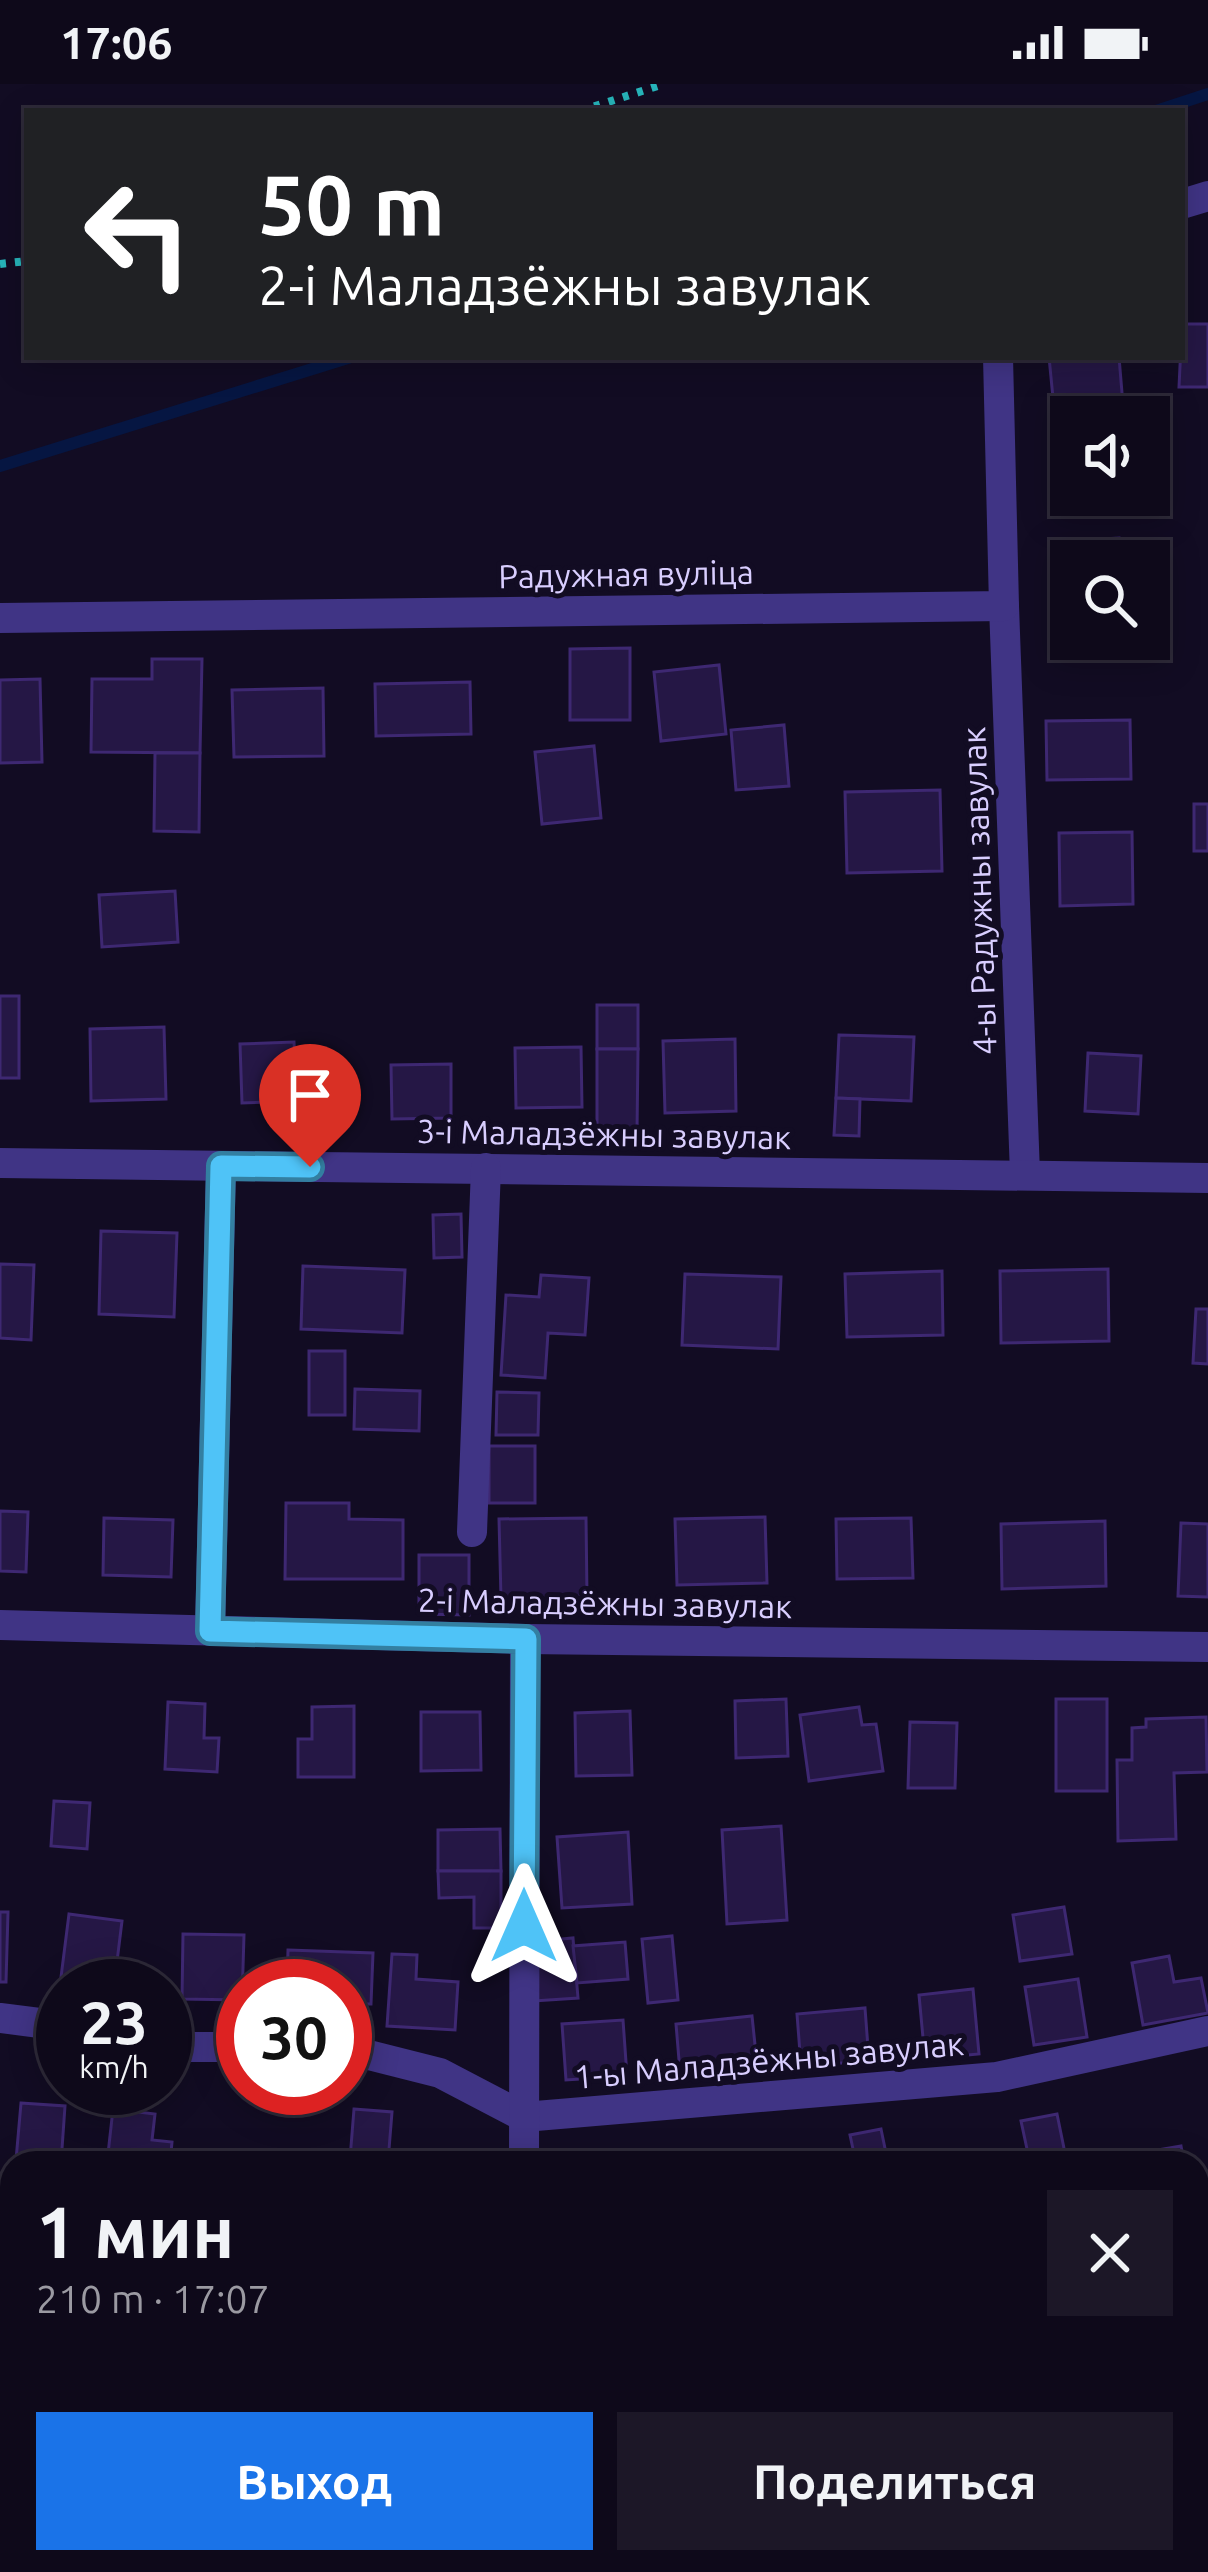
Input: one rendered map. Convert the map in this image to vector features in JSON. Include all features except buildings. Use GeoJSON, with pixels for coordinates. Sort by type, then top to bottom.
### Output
{"type":"FeatureCollection","features":[{"type":"Feature","properties":{"kind":"street"},"geometry":{"type":"LineString","coordinates":[[998,360],[1004,606]]}},
{"type":"Feature","properties":{"kind":"street","name":"Радужная вуліца"},"geometry":{"type":"LineString","coordinates":[[0,618],[1004,606]]}},
{"type":"Feature","properties":{"kind":"street","name":"4-ы Радужны завулак"},"geometry":{"type":"LineString","coordinates":[[1004,606],[1025,1174]]}},
{"type":"Feature","properties":{"kind":"street","name":"3-і Маладзёжны завулак"},"geometry":{"type":"LineString","coordinates":[[0,1163],[1208,1178]]}},
{"type":"Feature","properties":{"kind":"street"},"geometry":{"type":"LineString","coordinates":[[210,1631],[221,1166]]}},
{"type":"Feature","properties":{"kind":"street"},"geometry":{"type":"LineString","coordinates":[[472,1532],[486,1168]]}},
{"type":"Feature","properties":{"kind":"street","name":"2-і Маладзёжны завулак"},"geometry":{"type":"LineString","coordinates":[[0,1625],[526,1639],[1208,1647]]}},
{"type":"Feature","properties":{"kind":"street"},"geometry":{"type":"LineString","coordinates":[[524,2151],[526,1639]]}},
{"type":"Feature","properties":{"kind":"street"},"geometry":{"type":"LineString","coordinates":[[0,2018],[36,2023]]}},
{"type":"Feature","properties":{"kind":"street","name":"1-ы Маладзёжны завулак"},"geometry":{"type":"LineString","coordinates":[[524,2116],[997,2077],[1208,2031]]}},
{"type":"Feature","properties":{"kind":"street"},"geometry":{"type":"LineString","coordinates":[[372,2056],[440,2073],[524,2116]]}},
{"type":"Feature","properties":{"kind":"path"},"geometry":{"type":"LineString","coordinates":[[589,108],[664,84]]}},
{"type":"Feature","properties":{"kind":"waterway"},"geometry":{"type":"LineString","coordinates":[[1165,108],[1208,94]]}},
{"type":"Feature","properties":{"kind":"waterway"},"geometry":{"type":"LineString","coordinates":[[0,466],[341,360]]}},
{"type":"Feature","properties":{"kind":"route"},"geometry":{"type":"LineString","coordinates":[[310,1167],[221,1166],[210,1631],[526,1639],[524,1926]]}}]}
